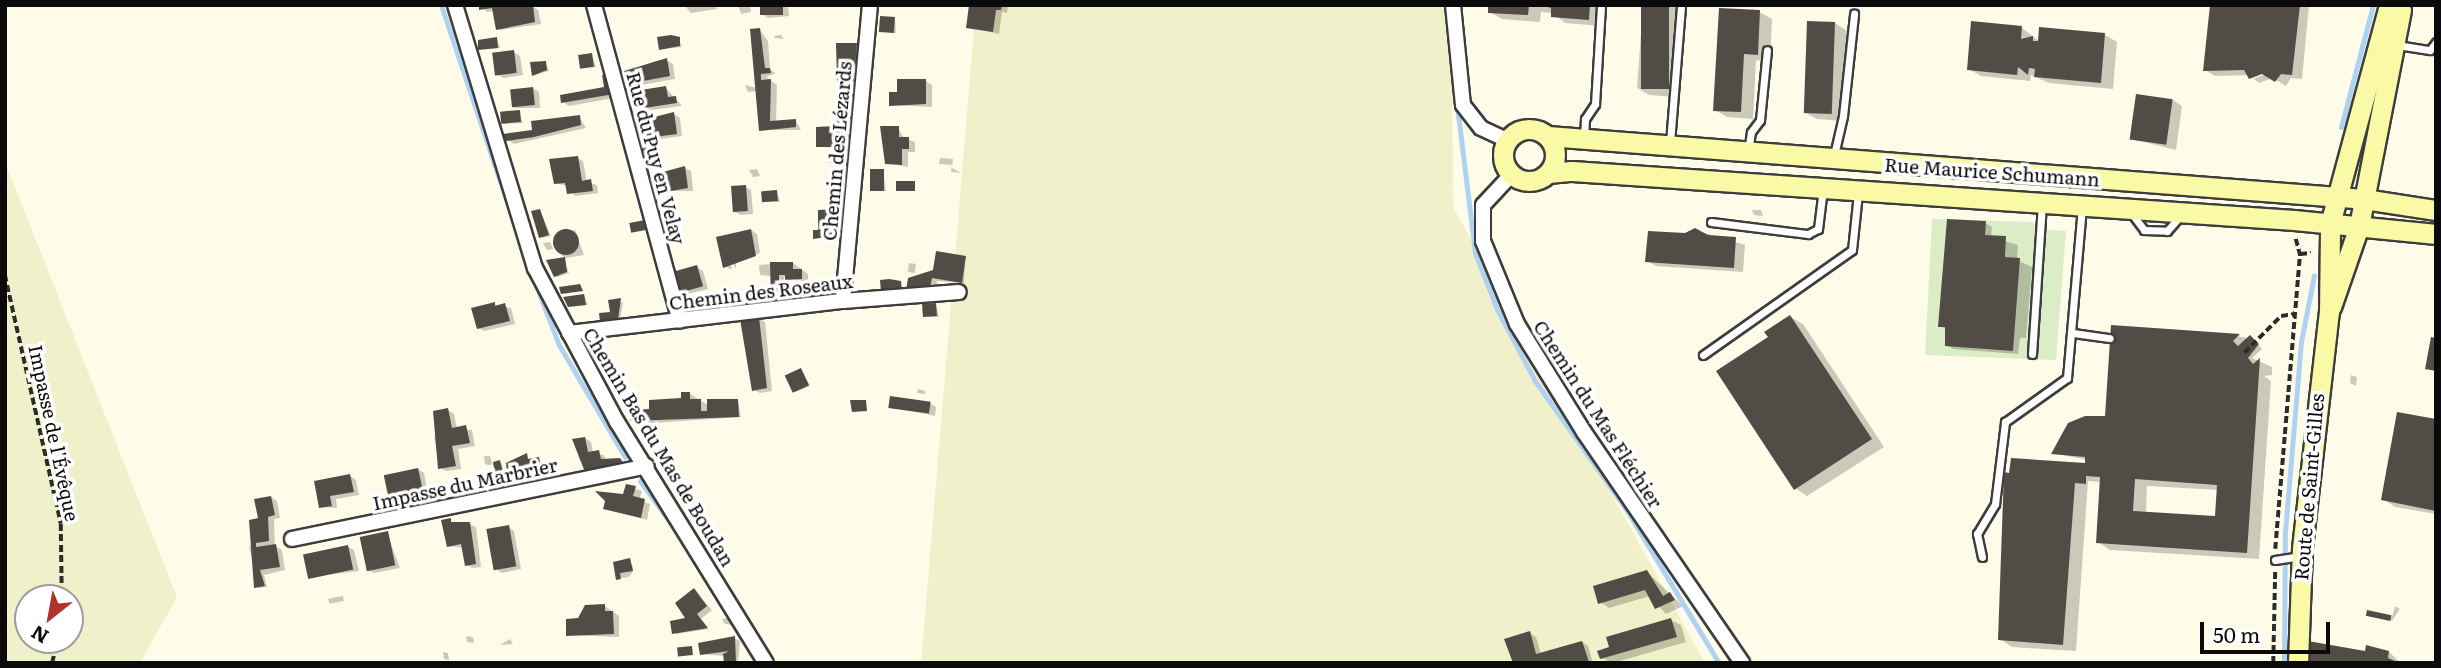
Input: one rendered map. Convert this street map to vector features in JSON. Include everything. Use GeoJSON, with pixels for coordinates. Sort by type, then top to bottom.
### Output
{"type":"FeatureCollection","features":[{"type":"Feature","properties":{"kind":"main road","name":"Route de Saint-Gilles"},"geometry":{"type":"LineString","coordinates":[[2298,663],[2297,557],[2329,312],[2330,224],[2389,5]]}},
{"type":"Feature","properties":{"kind":"main road","name":"Route de Saint-Gilles"},"geometry":{"type":"LineString","coordinates":[[2329,312],[2359,226],[2402,5]]}},
{"type":"Feature","properties":{"kind":"main road"},"geometry":{"type":"LineString","coordinates":[[1524,129],[1548,136],[1555,152],[1548,173],[1530,181],[1512,174],[1503,158],[1507,140],[1524,129]]}},
{"type":"Feature","properties":{"kind":"main road","name":"Rue Maurice Schumann"},"geometry":{"type":"LineString","coordinates":[[1548,136],[1583,142],[1670,149],[2364,199],[2436,210]]}},
{"type":"Feature","properties":{"kind":"main road","name":"Rue Maurice Schumann"},"geometry":{"type":"LineString","coordinates":[[1548,173],[1572,171],[2359,226],[2436,234]]}},
{"type":"Feature","properties":{"kind":"street","name":"Chemin Bas du Mas de Boudan"},"geometry":{"type":"LineString","coordinates":[[455,5],[535,268],[569,333],[647,467],[766,663]]}},
{"type":"Feature","properties":{"kind":"street","name":"Rue du Puy en Velay"},"geometry":{"type":"LineString","coordinates":[[594,5],[680,321]]}},
{"type":"Feature","properties":{"kind":"street","name":"Chemin des Lézards"},"geometry":{"type":"LineString","coordinates":[[843,300],[870,5]]}},
{"type":"Feature","properties":{"kind":"street"},"geometry":{"type":"LineString","coordinates":[[1453,5],[1463,105],[1481,128],[1507,140]]}},
{"type":"Feature","properties":{"kind":"street","name":"Chemin du Mas Fléchier"},"geometry":{"type":"LineString","coordinates":[[1512,174],[1483,205],[1483,241],[1517,324],[1584,432],[1742,663]]}},
{"type":"Feature","properties":{"kind":"street","name":"Chemin des Roseaux"},"geometry":{"type":"LineString","coordinates":[[569,333],[843,300],[958,292]]}},
{"type":"Feature","properties":{"kind":"street","name":"Impasse du Marbrier"},"geometry":{"type":"LineString","coordinates":[[292,539],[647,467]]}},
{"type":"Feature","properties":{"kind":"lane"},"geometry":{"type":"LineString","coordinates":[[1583,142],[1585,119],[1595,104],[1601,5]]}},
{"type":"Feature","properties":{"kind":"lane"},"geometry":{"type":"LineString","coordinates":[[1670,149],[1681,5]]}},
{"type":"Feature","properties":{"kind":"lane"},"geometry":{"type":"LineString","coordinates":[[1833,161],[1843,116],[1854,14]]}},
{"type":"Feature","properties":{"kind":"lane"},"geometry":{"type":"LineString","coordinates":[[2393,44],[2430,50],[2436,42]]}},
{"type":"Feature","properties":{"kind":"lane"},"geometry":{"type":"LineString","coordinates":[[1748,154],[1751,132],[1760,120],[1767,50]]}},
{"type":"Feature","properties":{"kind":"lane"},"geometry":{"type":"LineString","coordinates":[[1711,222],[1808,234],[1818,229],[1823,189]]}},
{"type":"Feature","properties":{"kind":"lane"},"geometry":{"type":"LineString","coordinates":[[1703,355],[1852,250],[1858,192]]}},
{"type":"Feature","properties":{"kind":"lane"},"geometry":{"type":"LineString","coordinates":[[2032,354],[2042,205]]}},
{"type":"Feature","properties":{"kind":"lane"},"geometry":{"type":"LineString","coordinates":[[1982,557],[1977,534],[1995,505],[2005,422],[2067,378],[2082,207]]}},
{"type":"Feature","properties":{"kind":"lane"},"geometry":{"type":"LineString","coordinates":[[2073,333],[2110,338]]}},
{"type":"Feature","properties":{"kind":"lane"},"geometry":{"type":"LineString","coordinates":[[2276,560],[2297,557]]}},
{"type":"Feature","properties":{"kind":"path"},"geometry":{"type":"LineString","coordinates":[[2273,663],[2276,560],[2300,254],[2294,231]]}},
{"type":"Feature","properties":{"kind":"path"},"geometry":{"type":"LineString","coordinates":[[2300,254],[2315,253]]}},
{"type":"Feature","properties":{"kind":"path","name":"Impasse de l'Évêque"},"geometry":{"type":"LineString","coordinates":[[5,275],[61,524],[62,584]]}},
{"type":"Feature","properties":{"kind":"path"},"geometry":{"type":"LineString","coordinates":[[2244,353],[2281,316],[2295,314]]}},
{"type":"Feature","properties":{"kind":"green space"},"geometry":{"type":"Polygon","coordinates":[[[976,5],[1452,5],[1453,207],[1705,663],[921,663],[976,5]]]}},
{"type":"Feature","properties":{"kind":"green space"},"geometry":{"type":"Polygon","coordinates":[[[5,162],[177,597],[140,663],[5,663],[5,162]]]}},
{"type":"Feature","properties":{"kind":"green space"},"geometry":{"type":"Polygon","coordinates":[[[1932,219],[2033,222],[2035,229],[2066,231],[2056,360],[1925,355],[1932,219]]]}},
{"type":"Feature","properties":{"kind":"building"},"geometry":{"type":"Polygon","coordinates":[[[479,5],[533,5],[535,22],[496,30],[492,8],[479,10],[479,5]]]}},
{"type":"Feature","properties":{"kind":"building"},"geometry":{"type":"Polygon","coordinates":[[[760,5],[783,5],[783,15],[760,15],[760,5]]]}},
{"type":"Feature","properties":{"kind":"building"},"geometry":{"type":"Polygon","coordinates":[[[969,5],[1002,5],[1001,10],[996,10],[993,32],[966,28],[969,5]]]}},
{"type":"Feature","properties":{"kind":"building"},"geometry":{"type":"Polygon","coordinates":[[[1488,5],[1529,5],[1528,15],[1488,13],[1488,5]]]}},
{"type":"Feature","properties":{"kind":"building"},"geometry":{"type":"Polygon","coordinates":[[[1541,5],[1590,5],[1589,20],[1551,17],[1551,8],[1541,5]]]}},
{"type":"Feature","properties":{"kind":"building"},"geometry":{"type":"Polygon","coordinates":[[[1641,5],[1669,5],[1669,89],[1641,89],[1641,5]]]}},
{"type":"Feature","properties":{"kind":"building"},"geometry":{"type":"Polygon","coordinates":[[[2210,5],[2300,5],[2292,75],[2281,74],[2275,82],[2262,74],[2249,79],[2244,70],[2203,71],[2210,5]]]}},
{"type":"Feature","properties":{"kind":"building"},"geometry":{"type":"Polygon","coordinates":[[[1719,8],[1760,10],[1758,55],[1744,54],[1741,112],[1713,111],[1719,8]]]}},
{"type":"Feature","properties":{"kind":"building"},"geometry":{"type":"Polygon","coordinates":[[[880,16],[895,17],[894,33],[879,32],[880,16]]]}},
{"type":"Feature","properties":{"kind":"building"},"geometry":{"type":"Polygon","coordinates":[[[1807,21],[1835,22],[1832,114],[1804,113],[1807,21]]]}},
{"type":"Feature","properties":{"kind":"building"},"geometry":{"type":"Polygon","coordinates":[[[1971,21],[2022,26],[2021,39],[2033,36],[2033,41],[2038,41],[2039,27],[2105,33],[2101,83],[2034,77],[2035,69],[2029,68],[2028,75],[2018,67],[2017,75],[1967,70],[1971,21]]]}},
{"type":"Feature","properties":{"kind":"building"},"geometry":{"type":"Polygon","coordinates":[[[760,28],[765,68],[770,68],[771,73],[761,74],[761,80],[771,79],[770,121],[796,119],[796,127],[759,131],[750,29],[760,28]]]}},
{"type":"Feature","properties":{"kind":"building"},"geometry":{"type":"Polygon","coordinates":[[[497,37],[498,48],[478,50],[478,40],[497,37]]]}},
{"type":"Feature","properties":{"kind":"building"},"geometry":{"type":"Polygon","coordinates":[[[657,37],[680,37],[680,46],[659,50],[657,37]]]}},
{"type":"Feature","properties":{"kind":"building"},"geometry":{"type":"Polygon","coordinates":[[[836,43],[857,43],[854,83],[837,83],[836,43]]]}},
{"type":"Feature","properties":{"kind":"building"},"geometry":{"type":"Polygon","coordinates":[[[514,50],[517,73],[495,76],[492,53],[514,50]]]}},
{"type":"Feature","properties":{"kind":"building"},"geometry":{"type":"Polygon","coordinates":[[[592,53],[594,67],[580,69],[578,55],[592,53]]]}},
{"type":"Feature","properties":{"kind":"building"},"geometry":{"type":"Polygon","coordinates":[[[667,58],[670,76],[627,84],[624,71],[667,58]]]}},
{"type":"Feature","properties":{"kind":"building"},"geometry":{"type":"Polygon","coordinates":[[[546,61],[547,70],[532,76],[530,62],[546,61]]]}},
{"type":"Feature","properties":{"kind":"building"},"geometry":{"type":"Polygon","coordinates":[[[608,74],[614,94],[561,103],[560,95],[604,87],[602,75],[608,74]]]}},
{"type":"Feature","properties":{"kind":"building"},"geometry":{"type":"Polygon","coordinates":[[[897,79],[926,79],[926,104],[889,106],[889,92],[897,92],[897,79]]]}},
{"type":"Feature","properties":{"kind":"building"},"geometry":{"type":"Polygon","coordinates":[[[666,86],[668,97],[676,96],[677,103],[644,108],[641,90],[666,86]]]}},
{"type":"Feature","properties":{"kind":"building"},"geometry":{"type":"Polygon","coordinates":[[[533,87],[535,105],[512,107],[510,89],[533,87]]]}},
{"type":"Feature","properties":{"kind":"building"},"geometry":{"type":"Polygon","coordinates":[[[2136,94],[2173,99],[2166,145],[2130,140],[2136,94]]]}},
{"type":"Feature","properties":{"kind":"building"},"geometry":{"type":"Polygon","coordinates":[[[520,110],[521,122],[501,124],[500,112],[520,110]]]}},
{"type":"Feature","properties":{"kind":"building"},"geometry":{"type":"Polygon","coordinates":[[[674,112],[677,134],[639,139],[634,122],[674,112]]]}},
{"type":"Feature","properties":{"kind":"building"},"geometry":{"type":"Polygon","coordinates":[[[580,115],[581,125],[534,137],[506,141],[503,134],[532,130],[531,121],[580,115]]]}},
{"type":"Feature","properties":{"kind":"building"},"geometry":{"type":"Polygon","coordinates":[[[837,116],[851,116],[850,124],[836,126],[837,116]]]}},
{"type":"Feature","properties":{"kind":"building"},"geometry":{"type":"Polygon","coordinates":[[[847,126],[846,147],[816,147],[816,127],[847,126]]]}},
{"type":"Feature","properties":{"kind":"building"},"geometry":{"type":"Polygon","coordinates":[[[880,126],[899,126],[899,137],[909,137],[909,149],[902,149],[902,165],[885,164],[880,126]]]}},
{"type":"Feature","properties":{"kind":"building"},"geometry":{"type":"Polygon","coordinates":[[[651,144],[655,160],[646,162],[642,146],[651,144]]]}},
{"type":"Feature","properties":{"kind":"building"},"geometry":{"type":"Polygon","coordinates":[[[846,153],[845,162],[830,163],[831,154],[846,153]]]}},
{"type":"Feature","properties":{"kind":"building"},"geometry":{"type":"Polygon","coordinates":[[[578,156],[582,181],[591,179],[593,191],[567,194],[565,183],[554,184],[549,159],[578,156]]]}},
{"type":"Feature","properties":{"kind":"building"},"geometry":{"type":"Polygon","coordinates":[[[685,166],[688,188],[665,192],[663,172],[685,166]]]}},
{"type":"Feature","properties":{"kind":"building"},"geometry":{"type":"Polygon","coordinates":[[[870,169],[884,169],[884,191],[870,191],[870,169]]]}},
{"type":"Feature","properties":{"kind":"building"},"geometry":{"type":"Polygon","coordinates":[[[896,181],[915,181],[915,191],[896,191],[896,181]]]}},
{"type":"Feature","properties":{"kind":"building"},"geometry":{"type":"Polygon","coordinates":[[[746,185],[748,211],[733,212],[731,186],[746,185]]]}},
{"type":"Feature","properties":{"kind":"building"},"geometry":{"type":"Polygon","coordinates":[[[777,190],[778,201],[762,202],[761,191],[777,190]]]}},
{"type":"Feature","properties":{"kind":"building"},"geometry":{"type":"Polygon","coordinates":[[[540,209],[549,235],[539,238],[531,211],[540,209]]]}},
{"type":"Feature","properties":{"kind":"building"},"geometry":{"type":"Polygon","coordinates":[[[839,209],[840,235],[813,239],[813,230],[818,230],[818,210],[839,209]]]}},
{"type":"Feature","properties":{"kind":"building"},"geometry":{"type":"Polygon","coordinates":[[[1947,219],[1986,221],[1985,235],[2006,236],[2005,257],[2020,258],[2013,351],[1945,346],[1945,327],[1938,327],[1947,219]]]}},
{"type":"Feature","properties":{"kind":"building"},"geometry":{"type":"Polygon","coordinates":[[[645,220],[647,230],[631,233],[629,223],[645,220]]]}},
{"type":"Feature","properties":{"kind":"building"},"geometry":{"type":"Polygon","coordinates":[[[1695,228],[1708,235],[1736,237],[1734,268],[1645,262],[1648,231],[1685,233],[1695,228]]]}},
{"type":"Feature","properties":{"kind":"building"},"geometry":{"type":"Polygon","coordinates":[[[566,229],[575,233],[579,242],[575,251],[566,255],[557,251],[553,242],[557,233],[566,229]]]}},
{"type":"Feature","properties":{"kind":"building"},"geometry":{"type":"Polygon","coordinates":[[[751,229],[756,256],[723,268],[716,237],[751,229]]]}},
{"type":"Feature","properties":{"kind":"building"},"geometry":{"type":"Polygon","coordinates":[[[936,251],[966,256],[962,283],[932,278],[930,288],[906,290],[908,278],[933,270],[936,251]]]}},
{"type":"Feature","properties":{"kind":"building"},"geometry":{"type":"Polygon","coordinates":[[[565,257],[567,272],[554,277],[546,260],[565,257]]]}},
{"type":"Feature","properties":{"kind":"building"},"geometry":{"type":"Polygon","coordinates":[[[770,262],[793,262],[793,269],[802,269],[802,279],[785,280],[785,275],[779,275],[779,303],[771,304],[770,262]]]}},
{"type":"Feature","properties":{"kind":"building"},"geometry":{"type":"Polygon","coordinates":[[[697,265],[703,286],[681,292],[675,271],[697,265]]]}},
{"type":"Feature","properties":{"kind":"building"},"geometry":{"type":"Polygon","coordinates":[[[880,280],[901,281],[902,291],[881,292],[880,280]]]}},
{"type":"Feature","properties":{"kind":"building"},"geometry":{"type":"Polygon","coordinates":[[[580,284],[583,291],[561,294],[559,287],[580,284]]]}},
{"type":"Feature","properties":{"kind":"building"},"geometry":{"type":"Polygon","coordinates":[[[584,294],[586,305],[568,307],[563,297],[584,294]]]}},
{"type":"Feature","properties":{"kind":"building"},"geometry":{"type":"Polygon","coordinates":[[[621,298],[618,320],[600,322],[599,313],[610,312],[608,300],[621,298]]]}},
{"type":"Feature","properties":{"kind":"building"},"geometry":{"type":"Polygon","coordinates":[[[495,302],[495,306],[505,303],[510,321],[477,329],[471,308],[495,302]]]}},
{"type":"Feature","properties":{"kind":"building"},"geometry":{"type":"Polygon","coordinates":[[[936,303],[937,316],[923,317],[922,304],[936,303]]]}},
{"type":"Feature","properties":{"kind":"building"},"geometry":{"type":"Polygon","coordinates":[[[1790,315],[1872,439],[1794,490],[1716,371],[1768,337],[1764,332],[1790,315]]]}},
{"type":"Feature","properties":{"kind":"building"},"geometry":{"type":"Polygon","coordinates":[[[759,317],[767,388],[752,391],[740,319],[759,317]]]}},
{"type":"Feature","properties":{"kind":"building"},"geometry":{"type":"Polygon","coordinates":[[[2111,325],[2240,334],[2233,341],[2238,346],[2250,335],[2259,344],[2248,358],[2253,364],[2260,358],[2247,553],[2096,543],[2100,477],[2086,476],[2086,484],[2075,483],[2063,645],[1998,640],[2004,472],[2009,473],[2011,458],[2085,463],[2085,457],[2051,454],[2068,423],[2085,416],[2105,416],[2111,325]],[[2135,479],[2133,511],[2215,516],[2217,485],[2135,479]]]}},
{"type":"Feature","properties":{"kind":"building"},"geometry":{"type":"Polygon","coordinates":[[[2431,337],[2436,338],[2436,371],[2425,369],[2431,337]]]}},
{"type":"Feature","properties":{"kind":"building"},"geometry":{"type":"Polygon","coordinates":[[[801,368],[809,385],[793,393],[785,376],[801,368]]]}},
{"type":"Feature","properties":{"kind":"building"},"geometry":{"type":"Polygon","coordinates":[[[681,392],[690,392],[690,399],[701,399],[701,411],[707,411],[707,399],[738,399],[739,417],[630,421],[630,410],[649,409],[649,400],[681,398],[681,392]]]}},
{"type":"Feature","properties":{"kind":"building"},"geometry":{"type":"Polygon","coordinates":[[[890,396],[931,402],[929,414],[888,408],[890,396]]]}},
{"type":"Feature","properties":{"kind":"building"},"geometry":{"type":"Polygon","coordinates":[[[850,400],[866,400],[867,411],[852,412],[850,400]]]}},
{"type":"Feature","properties":{"kind":"building"},"geometry":{"type":"Polygon","coordinates":[[[448,408],[452,428],[466,425],[470,443],[452,446],[456,466],[438,469],[433,411],[448,408]]]}},
{"type":"Feature","properties":{"kind":"building"},"geometry":{"type":"Polygon","coordinates":[[[2397,412],[2436,419],[2436,511],[2381,500],[2397,412]]]}},
{"type":"Feature","properties":{"kind":"building"},"geometry":{"type":"Polygon","coordinates":[[[585,437],[588,452],[599,450],[601,459],[620,458],[625,465],[585,472],[572,439],[585,437]]]}},
{"type":"Feature","properties":{"kind":"building"},"geometry":{"type":"Polygon","coordinates":[[[527,453],[528,459],[539,457],[543,477],[508,483],[506,463],[527,453]]]}},
{"type":"Feature","properties":{"kind":"building"},"geometry":{"type":"Polygon","coordinates":[[[500,460],[505,483],[497,485],[493,462],[500,460]]]}},
{"type":"Feature","properties":{"kind":"building"},"geometry":{"type":"Polygon","coordinates":[[[418,468],[423,491],[389,499],[384,475],[418,468]]]}},
{"type":"Feature","properties":{"kind":"building"},"geometry":{"type":"Polygon","coordinates":[[[350,474],[354,492],[330,496],[332,506],[319,508],[314,481],[350,474]]]}},
{"type":"Feature","properties":{"kind":"building"},"geometry":{"type":"Polygon","coordinates":[[[626,484],[636,486],[633,496],[645,499],[641,518],[603,509],[605,501],[595,491],[623,494],[626,484]]]}},
{"type":"Feature","properties":{"kind":"building"},"geometry":{"type":"Polygon","coordinates":[[[271,496],[275,515],[268,517],[269,541],[256,543],[256,547],[276,544],[280,567],[260,570],[265,586],[254,588],[249,520],[258,518],[254,499],[271,496]]]}},
{"type":"Feature","properties":{"kind":"building"},"geometry":{"type":"Polygon","coordinates":[[[451,518],[451,522],[470,522],[476,564],[465,566],[461,544],[447,547],[441,520],[451,518]]]}},
{"type":"Feature","properties":{"kind":"building"},"geometry":{"type":"Polygon","coordinates":[[[509,525],[516,566],[494,570],[486,529],[509,525]]]}},
{"type":"Feature","properties":{"kind":"building"},"geometry":{"type":"Polygon","coordinates":[[[388,531],[395,565],[367,571],[360,537],[388,531]]]}},
{"type":"Feature","properties":{"kind":"building"},"geometry":{"type":"Polygon","coordinates":[[[348,545],[353,569],[308,579],[303,555],[348,545]]]}},
{"type":"Feature","properties":{"kind":"building"},"geometry":{"type":"Polygon","coordinates":[[[630,558],[633,571],[620,573],[621,579],[616,580],[613,562],[630,558]]]}},
{"type":"Feature","properties":{"kind":"building"},"geometry":{"type":"Polygon","coordinates":[[[1647,570],[1663,596],[1670,592],[1675,600],[1655,609],[1645,590],[1598,604],[1593,586],[1647,570]]]}},
{"type":"Feature","properties":{"kind":"building"},"geometry":{"type":"Polygon","coordinates":[[[694,588],[707,606],[697,614],[708,628],[672,634],[670,621],[685,618],[675,603],[694,588]]]}},
{"type":"Feature","properties":{"kind":"building"},"geometry":{"type":"Polygon","coordinates":[[[605,604],[605,611],[613,611],[614,634],[566,636],[566,619],[578,618],[585,605],[605,604]]]}},
{"type":"Feature","properties":{"kind":"building"},"geometry":{"type":"Polygon","coordinates":[[[2367,610],[2391,615],[2390,621],[2366,616],[2367,610]]]}},
{"type":"Feature","properties":{"kind":"building"},"geometry":{"type":"Polygon","coordinates":[[[1671,618],[1677,637],[1600,659],[1597,651],[1609,647],[1606,637],[1671,618]]]}},
{"type":"Feature","properties":{"kind":"building"},"geometry":{"type":"Polygon","coordinates":[[[1530,631],[1536,654],[1582,641],[1589,662],[1513,663],[1504,639],[1530,631]]]}},
{"type":"Feature","properties":{"kind":"building"},"geometry":{"type":"Polygon","coordinates":[[[735,636],[736,663],[724,663],[723,654],[729,651],[700,655],[698,643],[735,636]]]}},
{"type":"Feature","properties":{"kind":"building"},"geometry":{"type":"Polygon","coordinates":[[[2308,641],[2365,651],[2366,645],[2389,651],[2388,658],[2400,663],[2309,663],[2308,641]]]}},
{"type":"Feature","properties":{"kind":"building"},"geometry":{"type":"Polygon","coordinates":[[[692,646],[693,655],[678,657],[677,648],[692,646]]]}},
{"type":"Feature","properties":{"kind":"waterway"},"geometry":{"type":"LineString","coordinates":[[441,5],[520,241]]}},
{"type":"Feature","properties":{"kind":"waterway"},"geometry":{"type":"LineString","coordinates":[[2341,127],[2373,5]]}},
{"type":"Feature","properties":{"kind":"waterway"},"geometry":{"type":"LineString","coordinates":[[1457,106],[1475,253],[1497,309],[1535,381],[1626,509],[1719,663]]}},
{"type":"Feature","properties":{"kind":"waterway"},"geometry":{"type":"LineString","coordinates":[[2284,663],[2285,532],[2301,342],[2314,275]]}},
{"type":"Feature","properties":{"kind":"waterway"},"geometry":{"type":"LineString","coordinates":[[534,280],[559,345],[625,457]]}},
{"type":"Feature","properties":{"kind":"waterway"},"geometry":{"type":"LineString","coordinates":[[640,481],[676,530]]}}]}
